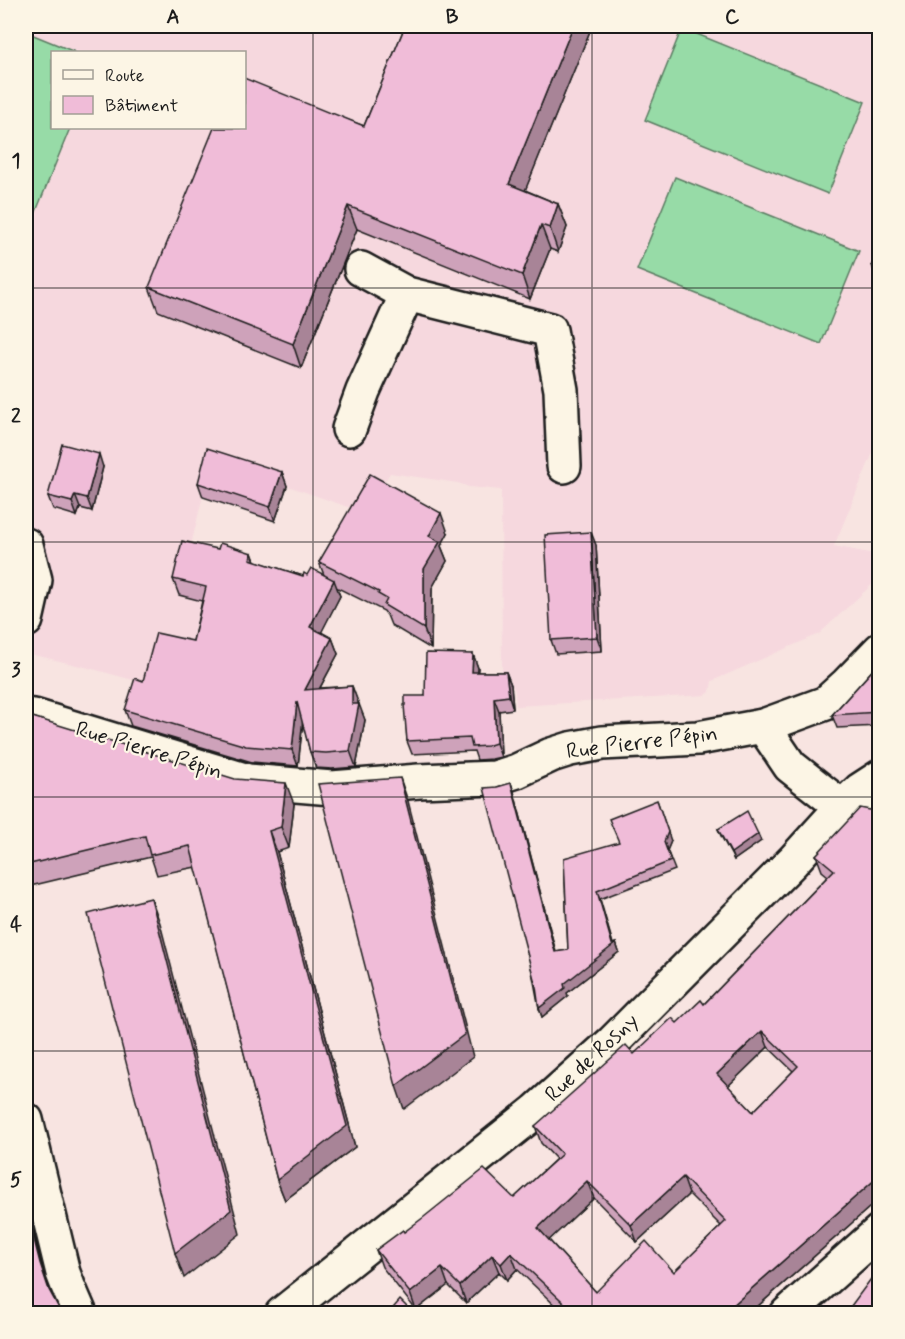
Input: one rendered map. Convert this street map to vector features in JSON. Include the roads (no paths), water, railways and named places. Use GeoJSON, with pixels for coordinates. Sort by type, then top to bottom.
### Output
{"type":"FeatureCollection","features":[{"type":"Feature","properties":{"kind":"street"},"geometry":{"type":"LineString","coordinates":[[361,269],[407,294],[550,330],[561,390],[564,466]]}},
{"type":"Feature","properties":{"kind":"street"},"geometry":{"type":"LineString","coordinates":[[349,429],[363,391],[407,294]]}},
{"type":"Feature","properties":{"kind":"street"},"geometry":{"type":"LineString","coordinates":[[26,545],[35,580],[26,620]]}},
{"type":"Feature","properties":{"kind":"street","name":"Rue Pierre Pépin"},"geometry":{"type":"LineString","coordinates":[[26,715],[248,781],[332,788],[495,778],[570,749],[602,743],[698,738],[763,726],[826,703],[879,650]]}},
{"type":"Feature","properties":{"kind":"street"},"geometry":{"type":"LineString","coordinates":[[763,726],[790,766],[842,807]]}},
{"type":"Feature","properties":{"kind":"street","name":"Rue de Rosny"},"geometry":{"type":"LineString","coordinates":[[282,1314],[536,1111],[596,1057],[793,861],[860,790],[879,799]]}},
{"type":"Feature","properties":{"kind":"street"},"geometry":{"type":"LineString","coordinates":[[26,1120],[63,1273],[80,1314]]}},
{"type":"Feature","properties":{"kind":"street"},"geometry":{"type":"LineString","coordinates":[[787,1314],[879,1231]]}}]}
